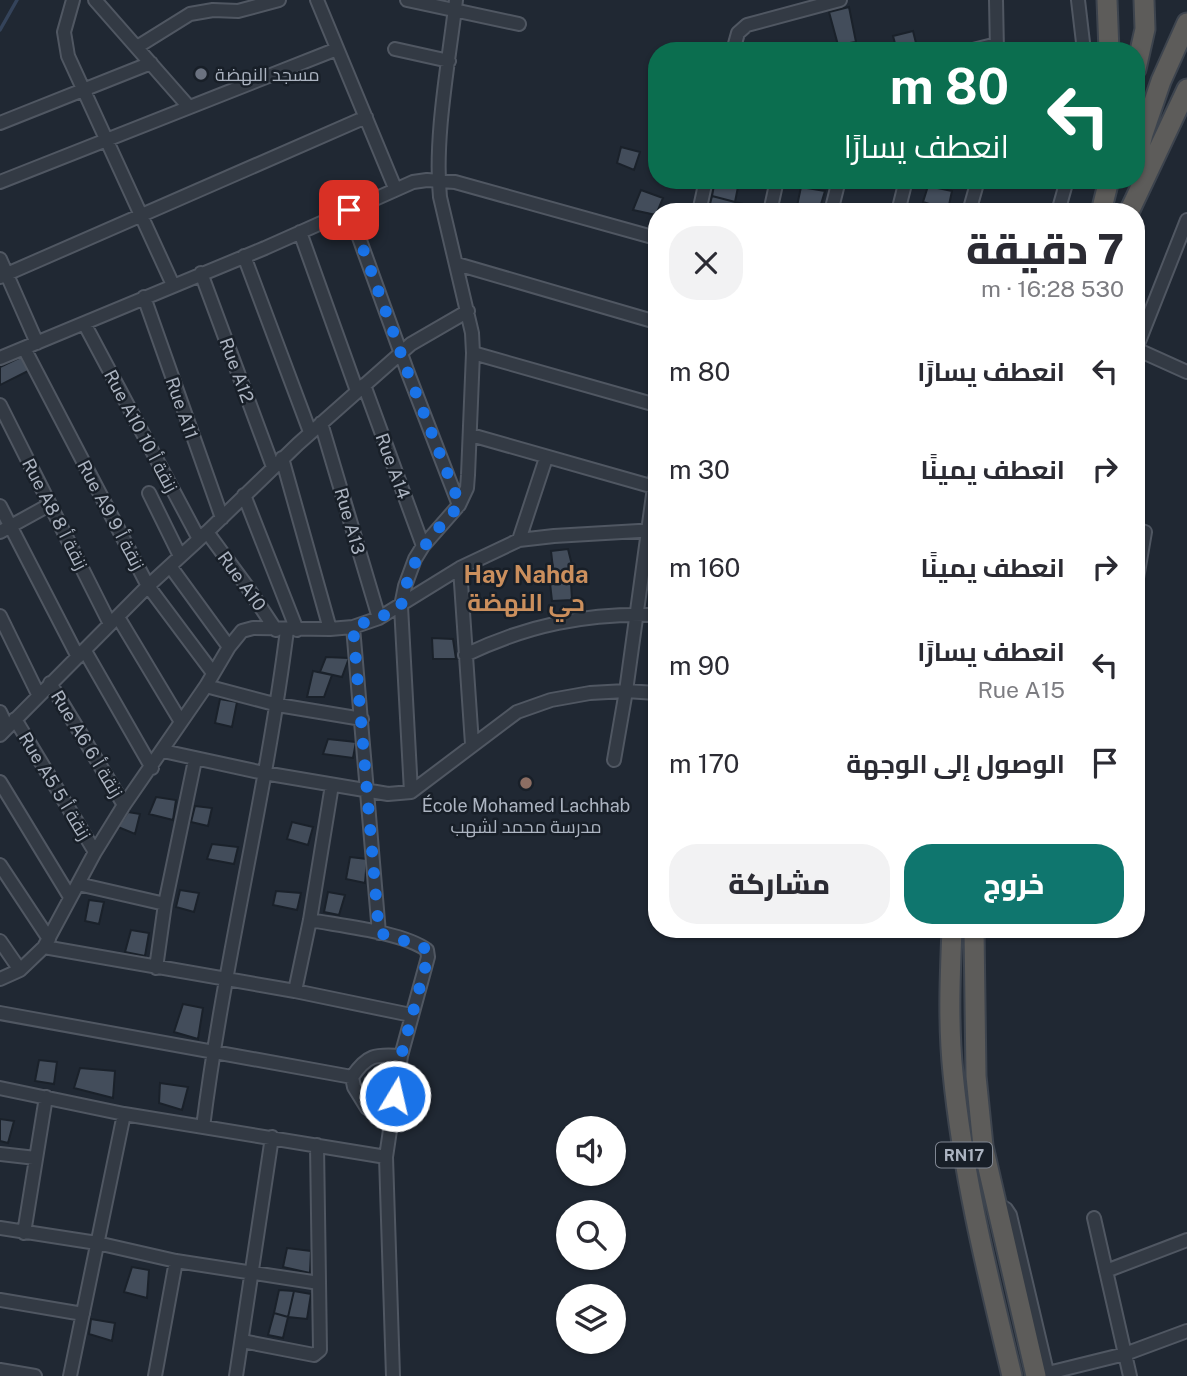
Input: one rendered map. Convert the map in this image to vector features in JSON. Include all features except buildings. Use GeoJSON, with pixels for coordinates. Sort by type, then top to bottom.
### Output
{"type":"FeatureCollection","features":[{"type":"Feature","properties":{"kind":"highway"},"geometry":{"type":"LineString","coordinates":[[1107,0],[1109,42]]}},
{"type":"Feature","properties":{"kind":"highway"},"geometry":{"type":"LineString","coordinates":[[1142,42],[1145,29],[1144,0]]}},
{"type":"Feature","properties":{"kind":"highway"},"geometry":{"type":"LineString","coordinates":[[1145,128],[1161,81],[1187,23]]}},
{"type":"Feature","properties":{"kind":"highway"},"geometry":{"type":"LineString","coordinates":[[1145,174],[1187,89]]}},
{"type":"Feature","properties":{"kind":"highway","name":"RN17"},"geometry":{"type":"LineString","coordinates":[[952,938],[949,990],[951,1044],[962,1146],[976,1221],[1012,1376]]}},
{"type":"Feature","properties":{"kind":"highway","name":"RN17"},"geometry":{"type":"LineString","coordinates":[[974,938],[976,1076],[983,1146],[994,1202],[1044,1375]]}},
{"type":"Feature","properties":{"kind":"street"},"geometry":{"type":"LineString","coordinates":[[73,0],[66,19],[65,44],[68,55],[173,285]]}},
{"type":"Feature","properties":{"kind":"street"},"geometry":{"type":"LineString","coordinates":[[95,0],[189,107]]}},
{"type":"Feature","properties":{"kind":"street"},"geometry":{"type":"LineString","coordinates":[[136,47],[190,14],[213,10],[238,11],[279,0]]}},
{"type":"Feature","properties":{"kind":"street"},"geometry":{"type":"LineString","coordinates":[[317,0],[395,188]]}},
{"type":"Feature","properties":{"kind":"street"},"geometry":{"type":"LineString","coordinates":[[407,0],[455,6],[519,24]]}},
{"type":"Feature","properties":{"kind":"street"},"geometry":{"type":"LineString","coordinates":[[736,42],[738,33],[747,25],[840,0]]}},
{"type":"Feature","properties":{"kind":"street"},"geometry":{"type":"LineString","coordinates":[[996,0],[997,42]]}},
{"type":"Feature","properties":{"kind":"street"},"geometry":{"type":"LineString","coordinates":[[1078,0],[1083,42]]}},
{"type":"Feature","properties":{"kind":"street"},"geometry":{"type":"LineString","coordinates":[[411,792],[401,606],[409,573],[423,546],[460,505],[467,488],[471,435],[473,353],[468,311],[440,197],[439,180],[440,138],[455,6]]}},
{"type":"Feature","properties":{"kind":"street"},"geometry":{"type":"LineString","coordinates":[[0,181],[337,49]]}},
{"type":"Feature","properties":{"kind":"street"},"geometry":{"type":"LineString","coordinates":[[395,49],[449,61]]}},
{"type":"Feature","properties":{"kind":"street"},"geometry":{"type":"LineString","coordinates":[[0,123],[150,63]]}},
{"type":"Feature","properties":{"kind":"street"},"geometry":{"type":"LineString","coordinates":[[3,275],[366,117]]}},
{"type":"Feature","properties":{"kind":"street"},"geometry":{"type":"LineString","coordinates":[[0,358],[413,182],[455,182],[648,236]]}},
{"type":"Feature","properties":{"kind":"street"},"geometry":{"type":"LineString","coordinates":[[349,210],[400,352],[460,505]]}},
{"type":"Feature","properties":{"kind":"street"},"geometry":{"type":"LineString","coordinates":[[1145,326],[1187,220]]}},
{"type":"Feature","properties":{"kind":"street","name":"Rue A14"},"geometry":{"type":"LineString","coordinates":[[300,232],[423,546]]}},
{"type":"Feature","properties":{"kind":"street"},"geometry":{"type":"LineString","coordinates":[[244,256],[310,432]]}},
{"type":"Feature","properties":{"kind":"street","name":"Rue A9 زنقة أ 9"},"geometry":{"type":"LineString","coordinates":[[0,258],[3,275],[31,345],[148,586],[213,673]]}},
{"type":"Feature","properties":{"kind":"street"},"geometry":{"type":"LineString","coordinates":[[457,264],[648,320]]}},
{"type":"Feature","properties":{"kind":"street","name":"Rue A12"},"geometry":{"type":"LineString","coordinates":[[201,273],[277,462],[330,629]]}},
{"type":"Feature","properties":{"kind":"street","name":"Rue A11"},"geometry":{"type":"LineString","coordinates":[[144,297],[222,518]]}},
{"type":"Feature","properties":{"kind":"street"},"geometry":{"type":"LineString","coordinates":[[7,727],[148,586],[310,432],[400,352],[423,335],[468,311]]}},
{"type":"Feature","properties":{"kind":"street","name":"Rue A10 زنقة أ 10"},"geometry":{"type":"LineString","coordinates":[[84,323],[203,536]]}},
{"type":"Feature","properties":{"kind":"street"},"geometry":{"type":"LineString","coordinates":[[473,353],[648,403]]}},
{"type":"Feature","properties":{"kind":"street"},"geometry":{"type":"LineString","coordinates":[[1145,353],[1187,372]]}},
{"type":"Feature","properties":{"kind":"street","name":"Rue A8 زنقة أ 8"},"geometry":{"type":"LineString","coordinates":[[0,405],[49,505],[114,620],[181,722]]}},
{"type":"Feature","properties":{"kind":"street","name":"Rue A13"},"geometry":{"type":"LineString","coordinates":[[321,423],[379,618]]}},
{"type":"Feature","properties":{"kind":"street"},"geometry":{"type":"LineString","coordinates":[[471,435],[648,486]]}},
{"type":"Feature","properties":{"kind":"street"},"geometry":{"type":"LineString","coordinates":[[519,540],[546,458]]}},
{"type":"Feature","properties":{"kind":"street"},"geometry":{"type":"LineString","coordinates":[[149,493],[180,556]]}},
{"type":"Feature","properties":{"kind":"street"},"geometry":{"type":"LineString","coordinates":[[203,1127],[212,1052],[278,705],[287,630],[244,495]]}},
{"type":"Feature","properties":{"kind":"street"},"geometry":{"type":"LineString","coordinates":[[5,529],[49,505]]}},
{"type":"Feature","properties":{"kind":"street"},"geometry":{"type":"LineString","coordinates":[[0,506],[5,529],[152,768]]}},
{"type":"Feature","properties":{"kind":"street"},"geometry":{"type":"LineString","coordinates":[[0,979],[20,970],[46,943],[95,852],[124,805],[152,768],[229,647],[246,629],[330,629],[353,626],[379,618],[460,568],[519,540],[648,530]]}},
{"type":"Feature","properties":{"kind":"street","name":"Rue A10"},"geometry":{"type":"LineString","coordinates":[[203,536],[287,630]]}},
{"type":"Feature","properties":{"kind":"street"},"geometry":{"type":"LineString","coordinates":[[614,760],[648,551]]}},
{"type":"Feature","properties":{"kind":"street"},"geometry":{"type":"LineString","coordinates":[[170,565],[229,647]]}},
{"type":"Feature","properties":{"kind":"street"},"geometry":{"type":"LineString","coordinates":[[460,568],[472,744]]}},
{"type":"Feature","properties":{"kind":"street"},"geometry":{"type":"LineString","coordinates":[[465,655],[501,638],[572,618],[648,615]]}},
{"type":"Feature","properties":{"kind":"street","name":"Rue A6 زنقة أ 6"},"geometry":{"type":"LineString","coordinates":[[0,616],[38,694]]}},
{"type":"Feature","properties":{"kind":"street"},"geometry":{"type":"LineString","coordinates":[[353,626],[379,933]]}},
{"type":"Feature","properties":{"kind":"street","name":"Rue A6 زنقة أ 6"},"geometry":{"type":"LineString","coordinates":[[50,683],[124,805]]}},
{"type":"Feature","properties":{"kind":"street"},"geometry":{"type":"LineString","coordinates":[[206,686],[278,705],[362,719]]}},
{"type":"Feature","properties":{"kind":"street"},"geometry":{"type":"LineString","coordinates":[[163,751],[195,760],[368,791],[388,794],[411,792],[517,712],[590,693],[648,692]]}},
{"type":"Feature","properties":{"kind":"street","name":"Rue A5 زنقة أ 5"},"geometry":{"type":"LineString","coordinates":[[0,712],[7,727],[95,852]]}},
{"type":"Feature","properties":{"kind":"street"},"geometry":{"type":"LineString","coordinates":[[156,968],[164,904],[195,760]]}},
{"type":"Feature","properties":{"kind":"street"},"geometry":{"type":"LineString","coordinates":[[0,782],[70,897]]}},
{"type":"Feature","properties":{"kind":"street"},"geometry":{"type":"LineString","coordinates":[[295,991],[310,920],[332,785]]}},
{"type":"Feature","properties":{"kind":"street"},"geometry":{"type":"LineString","coordinates":[[0,865],[46,943],[156,968],[295,991],[411,1015]]}},
{"type":"Feature","properties":{"kind":"street"},"geometry":{"type":"LineString","coordinates":[[78,884],[164,904]]}},
{"type":"Feature","properties":{"kind":"street"},"geometry":{"type":"LineString","coordinates":[[310,920],[379,933],[427,950],[428,957],[401,1056],[386,1157],[393,1376]]}},
{"type":"Feature","properties":{"kind":"street"},"geometry":{"type":"LineString","coordinates":[[0,942],[20,970]]}},
{"type":"Feature","properties":{"kind":"street"},"geometry":{"type":"LineString","coordinates":[[0,1013],[352,1077]]}},
{"type":"Feature","properties":{"kind":"street"},"geometry":{"type":"LineString","coordinates":[[352,1077],[368,1059],[379,1055],[401,1056]]}},
{"type":"Feature","properties":{"kind":"street"},"geometry":{"type":"LineString","coordinates":[[352,1077],[354,1087],[368,1108],[391,1115]]}},
{"type":"Feature","properties":{"kind":"street"},"geometry":{"type":"LineString","coordinates":[[0,1088],[124,1114],[386,1157]]}},
{"type":"Feature","properties":{"kind":"street"},"geometry":{"type":"LineString","coordinates":[[24,1233],[46,1097]]}},
{"type":"Feature","properties":{"kind":"street"},"geometry":{"type":"LineString","coordinates":[[70,1376],[124,1114]]}},
{"type":"Feature","properties":{"kind":"street"},"geometry":{"type":"LineString","coordinates":[[236,1376],[272,1137]]}},
{"type":"Feature","properties":{"kind":"street"},"geometry":{"type":"LineString","coordinates":[[242,1341],[314,1355],[319,1353],[317,1145]]}},
{"type":"Feature","properties":{"kind":"street"},"geometry":{"type":"LineString","coordinates":[[0,1154],[36,1158]]}},
{"type":"Feature","properties":{"kind":"street"},"geometry":{"type":"LineString","coordinates":[[1094,1218],[1130,1376]]}},
{"type":"Feature","properties":{"kind":"street"},"geometry":{"type":"LineString","coordinates":[[0,1228],[97,1243],[176,1261],[319,1283]]}},
{"type":"Feature","properties":{"kind":"street"},"geometry":{"type":"LineString","coordinates":[[1106,1270],[1187,1240]]}},
{"type":"Feature","properties":{"kind":"street"},"geometry":{"type":"LineString","coordinates":[[155,1376],[176,1261]]}},
{"type":"Feature","properties":{"kind":"street"},"geometry":{"type":"LineString","coordinates":[[0,1300],[83,1314]]}},
{"type":"Feature","properties":{"kind":"street"},"geometry":{"type":"LineString","coordinates":[[1044,1375],[1125,1354],[1187,1331]]}},
{"type":"Feature","properties":{"kind":"street"},"geometry":{"type":"LineString","coordinates":[[0,1370],[35,1376]]}},
{"type":"Feature","properties":{"kind":"waterway"},"geometry":{"type":"LineString","coordinates":[[0,30],[17,0]]}},
{"type":"Feature","properties":{"kind":"place","name":"مسجد النهضة"},"geometry":{"type":"Point","coordinates":[201,74]}},
{"type":"Feature","properties":{"kind":"place","name":"École Mohamed Lachhab مدرسة محمد لشهب"},"geometry":{"type":"Point","coordinates":[526,783]}},
{"type":"Feature","properties":{"kind":"district","name":"Hay Nahda حي النهضة"},"geometry":{"type":"Point","coordinates":[526,588]}},
{"type":"Feature","properties":{"kind":"route"},"geometry":{"type":"LineString","coordinates":[[349,210],[408,373],[460,505],[442,523],[415,559],[401,606],[379,618],[353,626],[379,933],[421,946],[427,950],[428,957],[401,1056],[395,1096]]}}]}
